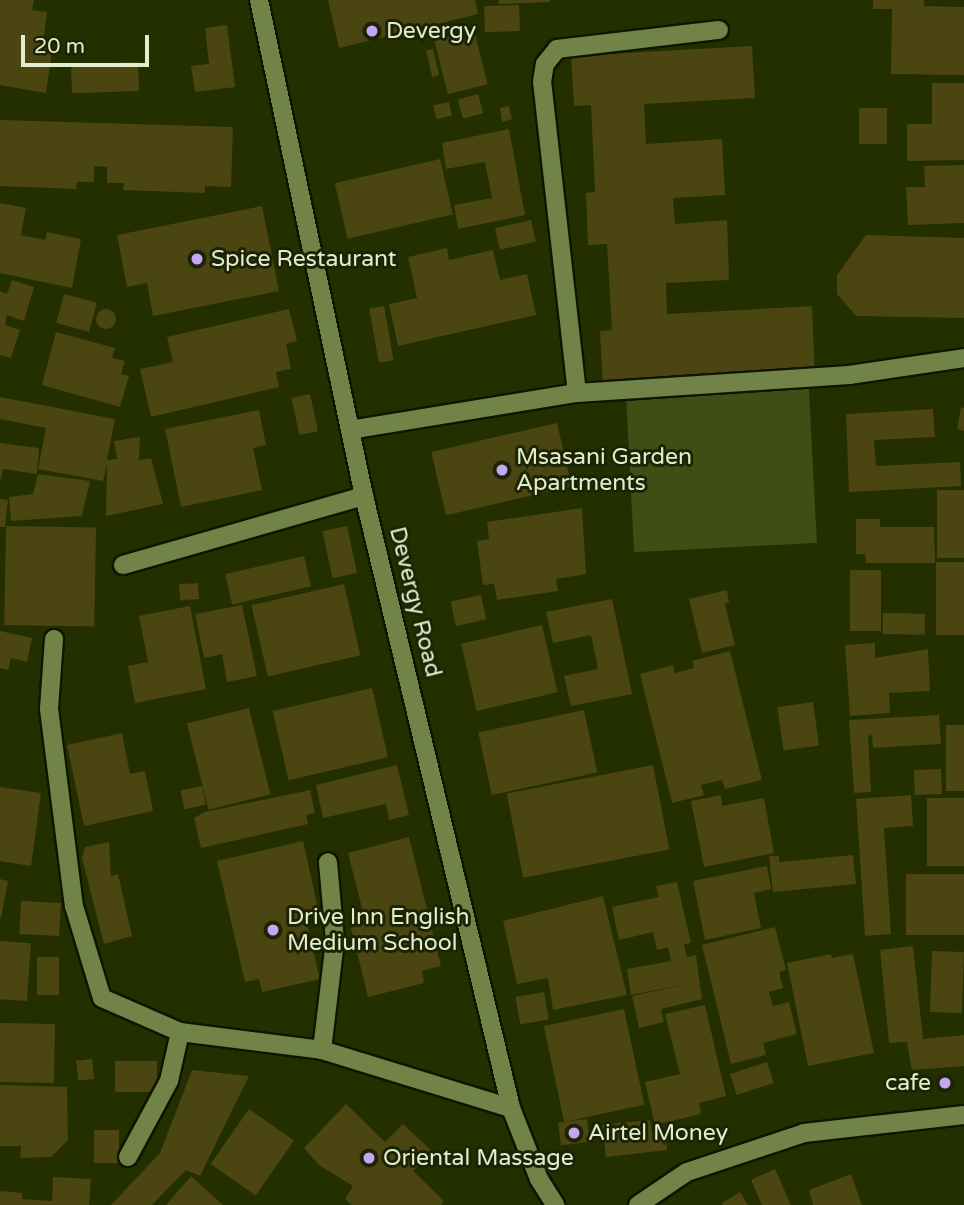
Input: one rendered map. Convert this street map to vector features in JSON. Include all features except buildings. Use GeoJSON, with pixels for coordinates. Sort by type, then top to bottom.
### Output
{"type":"FeatureCollection","features":[{"type":"Feature","properties":{"kind":"street","name":"Devergy Road"},"geometry":{"type":"LineString","coordinates":[[260,0],[364,496],[511,1108],[538,1179],[555,1205]]}},
{"type":"Feature","properties":{"kind":"street"},"geometry":{"type":"LineString","coordinates":[[577,393],[542,82],[545,64],[557,49],[719,30]]}},
{"type":"Feature","properties":{"kind":"street"},"geometry":{"type":"LineString","coordinates":[[350,430],[577,393],[849,375],[964,358]]}},
{"type":"Feature","properties":{"kind":"street"},"geometry":{"type":"LineString","coordinates":[[123,565],[364,496]]}},
{"type":"Feature","properties":{"kind":"street"},"geometry":{"type":"LineString","coordinates":[[54,639],[49,709],[74,906],[102,998],[180,1032],[321,1050],[511,1108]]}},
{"type":"Feature","properties":{"kind":"street"},"geometry":{"type":"LineString","coordinates":[[321,1050],[335,941],[328,862]]}},
{"type":"Feature","properties":{"kind":"street"},"geometry":{"type":"LineString","coordinates":[[128,1157],[169,1081],[180,1032]]}},
{"type":"Feature","properties":{"kind":"street"},"geometry":{"type":"LineString","coordinates":[[638,1205],[687,1172],[804,1133],[964,1115]]}},
{"type":"Feature","properties":{"kind":"green space"},"geometry":{"type":"Polygon","coordinates":[[[808,373],[817,543],[634,552],[625,383],[808,373]]]}},
{"type":"Feature","properties":{"kind":"place","name":"Devergy"},"geometry":{"type":"Point","coordinates":[372,31]}},
{"type":"Feature","properties":{"kind":"place","name":"Spice Restaurant"},"geometry":{"type":"Point","coordinates":[197,259]}},
{"type":"Feature","properties":{"kind":"place","name":"Msasani Garden Apartments"},"geometry":{"type":"Point","coordinates":[502,470]}},
{"type":"Feature","properties":{"kind":"place","name":"Drive Inn English Medium School"},"geometry":{"type":"Point","coordinates":[273,930]}},
{"type":"Feature","properties":{"kind":"place","name":"cafe"},"geometry":{"type":"Point","coordinates":[945,1083]}},
{"type":"Feature","properties":{"kind":"place","name":"Airtel Money"},"geometry":{"type":"Point","coordinates":[574,1133]}},
{"type":"Feature","properties":{"kind":"place","name":"Oriental Massage"},"geometry":{"type":"Point","coordinates":[369,1158]}}]}
